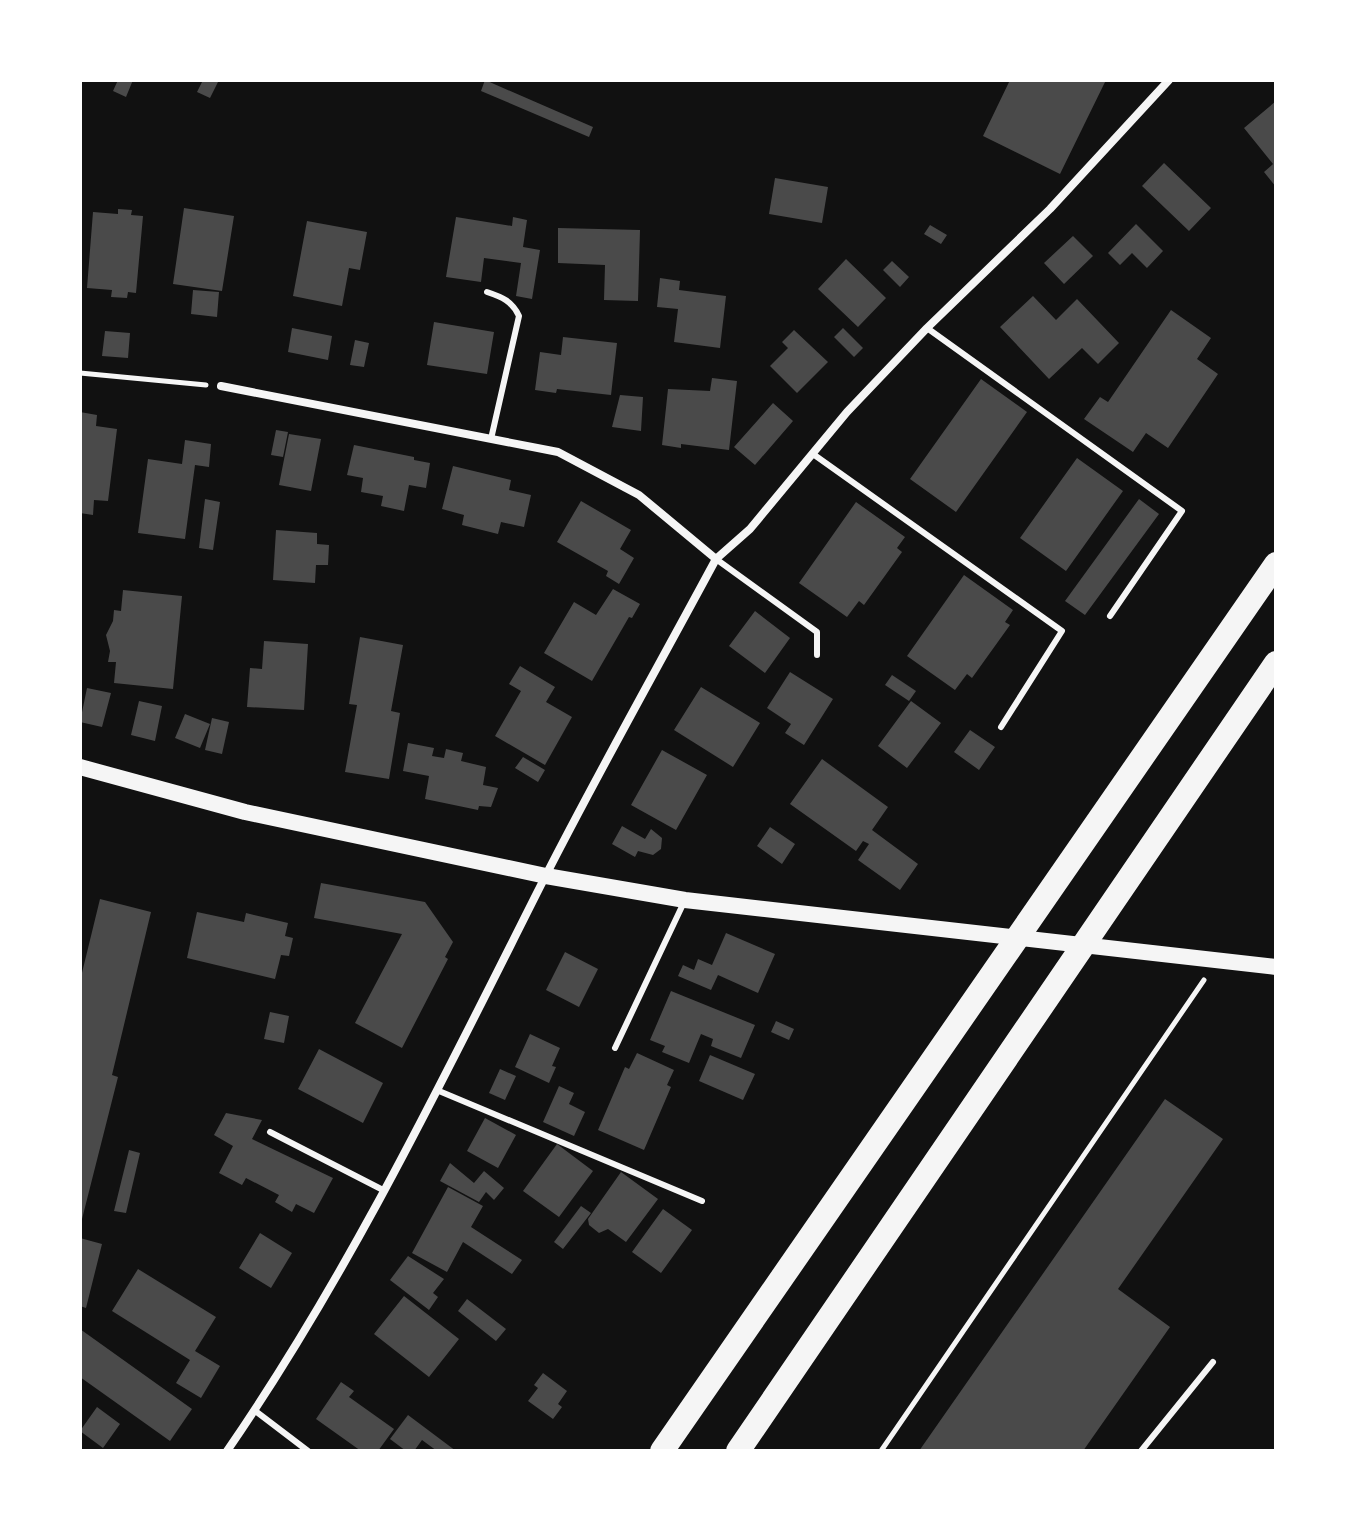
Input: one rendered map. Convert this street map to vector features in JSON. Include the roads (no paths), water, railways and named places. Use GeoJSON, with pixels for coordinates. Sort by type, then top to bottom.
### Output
{"type":"FeatureCollection","features":[{"type":"Feature","properties":{"kind":"highway"},"geometry":{"type":"LineString","coordinates":[[662,1451],[1276,564]]}},
{"type":"Feature","properties":{"kind":"highway"},"geometry":{"type":"LineString","coordinates":[[738,1451],[1276,663]]}},
{"type":"Feature","properties":{"kind":"main road"},"geometry":{"type":"LineString","coordinates":[[80,767],[245,812],[546,876],[685,900],[1276,967]]}},
{"type":"Feature","properties":{"kind":"street"},"geometry":{"type":"LineString","coordinates":[[227,1451],[303,1333],[439,1091],[546,876],[716,559],[750,529],[847,412],[927,328],[1050,209],[1169,80]]}},
{"type":"Feature","properties":{"kind":"street"},"geometry":{"type":"LineString","coordinates":[[221,386],[558,452],[639,495],[716,559]]}},
{"type":"Feature","properties":{"kind":"lane"},"geometry":{"type":"LineString","coordinates":[[487,292],[503,297],[515,307],[519,316],[491,439]]}},
{"type":"Feature","properties":{"kind":"lane"},"geometry":{"type":"LineString","coordinates":[[927,328],[1182,511],[1110,616]]}},
{"type":"Feature","properties":{"kind":"lane"},"geometry":{"type":"LineString","coordinates":[[813,454],[1062,631],[1001,727]]}},
{"type":"Feature","properties":{"kind":"lane"},"geometry":{"type":"LineString","coordinates":[[716,559],[817,632],[817,655]]}},
{"type":"Feature","properties":{"kind":"lane"},"geometry":{"type":"LineString","coordinates":[[615,1048],[685,900]]}},
{"type":"Feature","properties":{"kind":"lane"},"geometry":{"type":"LineString","coordinates":[[439,1091],[702,1201]]}},
{"type":"Feature","properties":{"kind":"lane"},"geometry":{"type":"LineString","coordinates":[[270,1132],[383,1190]]}},
{"type":"Feature","properties":{"kind":"lane"},"geometry":{"type":"LineString","coordinates":[[1141,1451],[1213,1362]]}},
{"type":"Feature","properties":{"kind":"lane"},"geometry":{"type":"LineString","coordinates":[[254,1410],[308,1451]]}}]}
